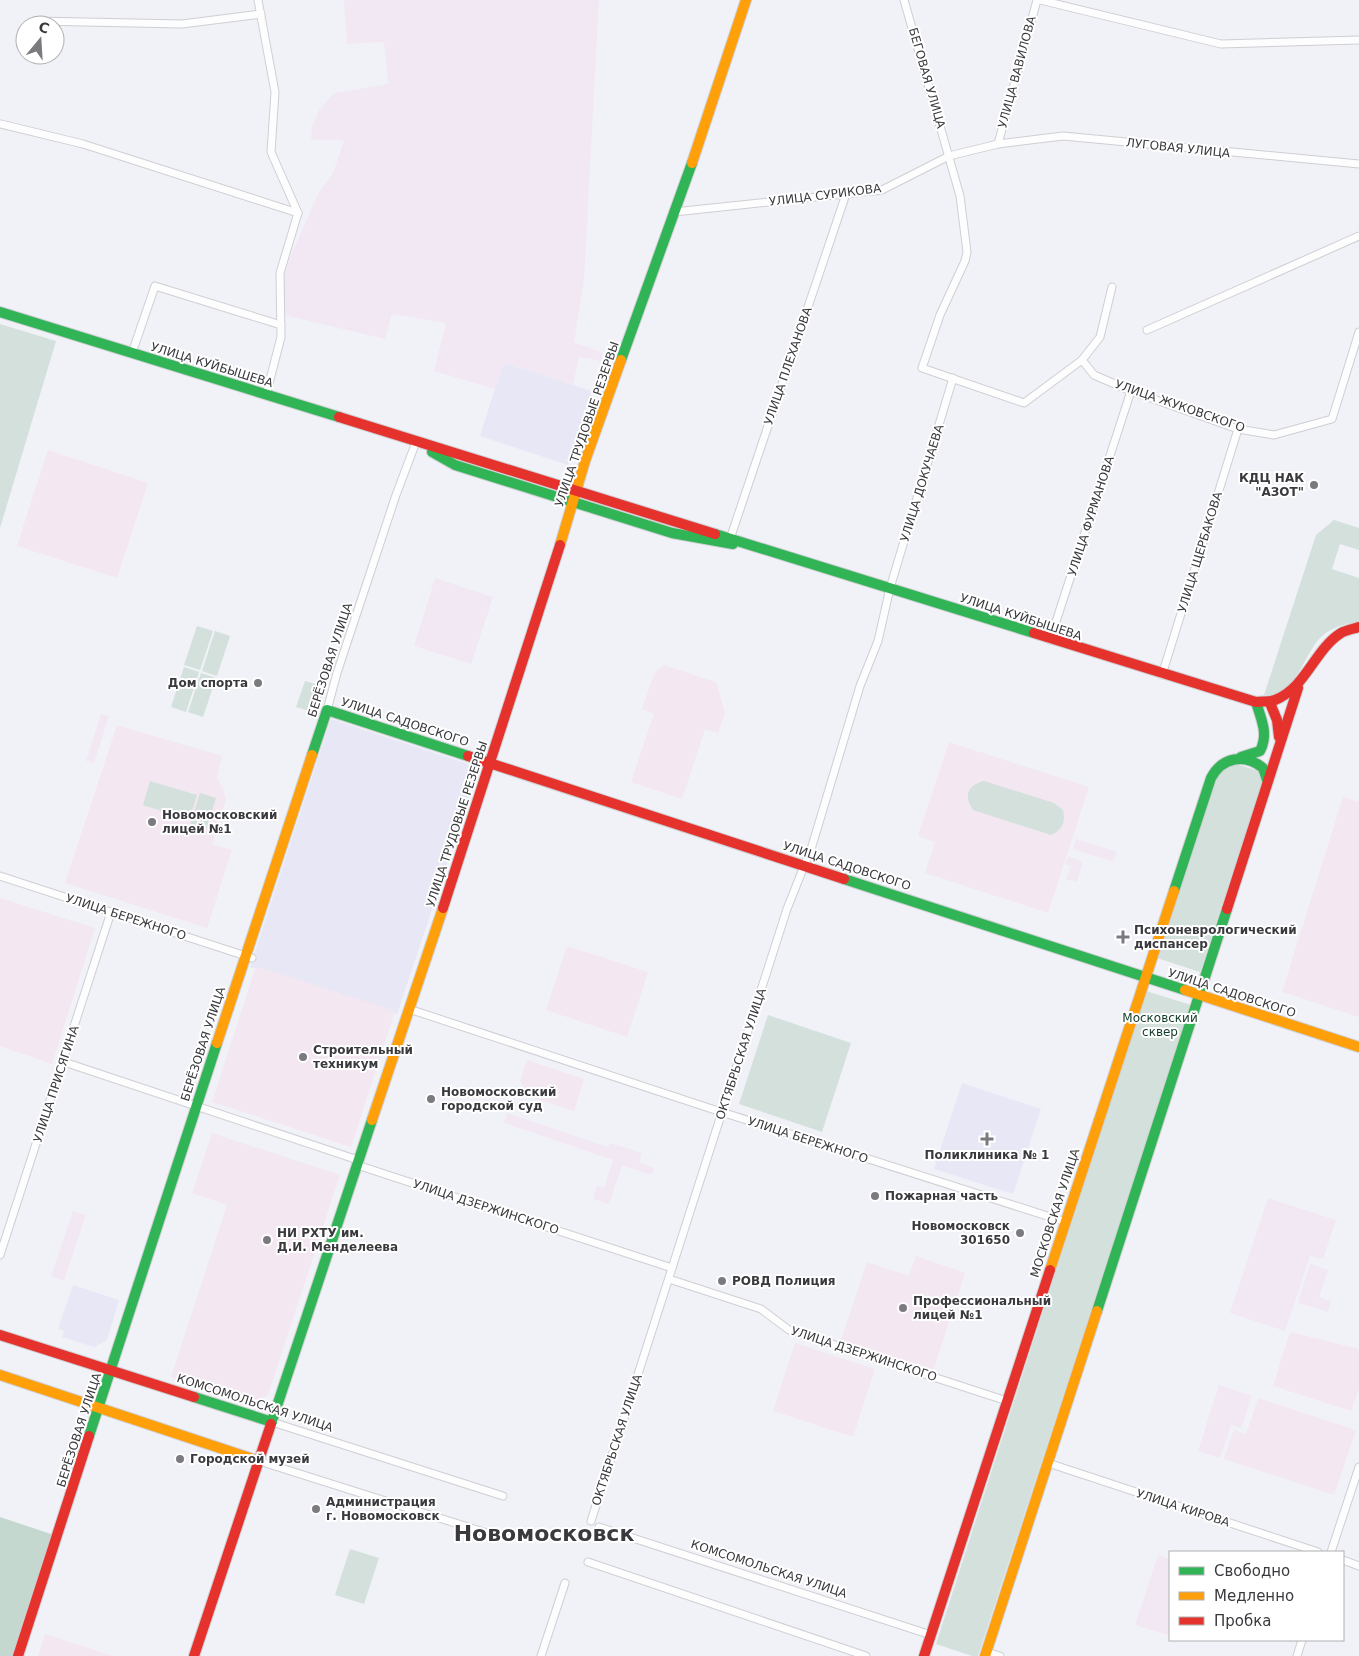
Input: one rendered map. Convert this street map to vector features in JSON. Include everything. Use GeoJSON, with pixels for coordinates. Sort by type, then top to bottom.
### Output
{"type":"FeatureCollection","features":[{"type":"Feature","properties":{"kind":"main road","name":"УЛИЦА ТРУДОВЫЕ РЕЗЕРВЫ"},"geometry":{"type":"LineString","coordinates":[[194,1656],[491,764],[548,590],[576,492],[746,0]]}},
{"type":"Feature","properties":{"kind":"main road","name":"УЛИЦА КУЙБЫШЕВА"},"geometry":{"type":"LineString","coordinates":[[0,312],[890,588],[1162,675],[1256,702],[1270,702],[1286,696],[1300,682]]}},
{"type":"Feature","properties":{"kind":"main road"},"geometry":{"type":"LineString","coordinates":[[416,442],[455,465],[672,533],[710,542],[768,550]]}},
{"type":"Feature","properties":{"kind":"main road"},"geometry":{"type":"LineString","coordinates":[[986,1654],[1300,682],[1332,638],[1345,630],[1359,627]]}},
{"type":"Feature","properties":{"kind":"main road"},"geometry":{"type":"LineString","coordinates":[[1236,758],[1260,751],[1265,742],[1264,726],[1256,702]]}},
{"type":"Feature","properties":{"kind":"main road"},"geometry":{"type":"LineString","coordinates":[[1270,702],[1277,720],[1279,745]]}},
{"type":"Feature","properties":{"kind":"main road","name":"УЛИЦА САДОВСКОГО"},"geometry":{"type":"LineString","coordinates":[[327,710],[1359,1047]]}},
{"type":"Feature","properties":{"kind":"main road","name":"БЕРЁЗОВАЯ УЛИЦА"},"geometry":{"type":"LineString","coordinates":[[18,1656],[100,1408],[196,1105],[249,957],[327,710]]}},
{"type":"Feature","properties":{"kind":"main road"},"geometry":{"type":"LineString","coordinates":[[1236,758],[1261,766],[1268,776],[1267,784]]}},
{"type":"Feature","properties":{"kind":"main road","name":"МОСКОВСКАЯ УЛИЦА"},"geometry":{"type":"LineString","coordinates":[[924,1656],[1211,778],[1218,766],[1236,758]]}},
{"type":"Feature","properties":{"kind":"main road","name":"КОМСОМОЛЬСКАЯ УЛИЦА"},"geometry":{"type":"LineString","coordinates":[[0,1335],[112,1369],[272,1422]]}},
{"type":"Feature","properties":{"kind":"main road"},"geometry":{"type":"LineString","coordinates":[[0,1375],[259,1461]]}},
{"type":"Feature","properties":{"kind":"street"},"geometry":{"type":"LineString","coordinates":[[258,0],[275,92],[271,152],[298,213],[280,273],[281,337],[266,395]]}},
{"type":"Feature","properties":{"kind":"street","name":"БЕГОВАЯ УЛИЦА"},"geometry":{"type":"LineString","coordinates":[[904,0],[960,196],[967,257],[940,315],[922,368],[953,378]]}},
{"type":"Feature","properties":{"kind":"street"},"geometry":{"type":"LineString","coordinates":[[1038,0],[1221,44],[1359,40]]}},
{"type":"Feature","properties":{"kind":"street","name":"УЛИЦА ВАВИЛОВА"},"geometry":{"type":"LineString","coordinates":[[998,144],[1038,0]]}},
{"type":"Feature","properties":{"kind":"street"},"geometry":{"type":"LineString","coordinates":[[65,22],[182,24],[261,14]]}},
{"type":"Feature","properties":{"kind":"street"},"geometry":{"type":"LineString","coordinates":[[1,124],[83,144],[298,213]]}},
{"type":"Feature","properties":{"kind":"street","name":"ЛУГОВАЯ УЛИЦА"},"geometry":{"type":"LineString","coordinates":[[998,144],[1063,136],[1359,164]]}},
{"type":"Feature","properties":{"kind":"street","name":"УЛИЦА СУРИКОВА"},"geometry":{"type":"LineString","coordinates":[[674,212],[882,190],[949,156],[998,144]]}},
{"type":"Feature","properties":{"kind":"street","name":"УЛИЦА ПЛЕХАНОВА"},"geometry":{"type":"LineString","coordinates":[[730,539],[846,194]]}},
{"type":"Feature","properties":{"kind":"street"},"geometry":{"type":"LineString","coordinates":[[1148,330],[1359,236]]}},
{"type":"Feature","properties":{"kind":"street"},"geometry":{"type":"LineString","coordinates":[[132,353],[155,286],[281,325]]}},
{"type":"Feature","properties":{"kind":"street"},"geometry":{"type":"LineString","coordinates":[[953,378],[1024,403],[1082,360],[1100,338],[1112,287]]}},
{"type":"Feature","properties":{"kind":"street","name":"УЛИЦА ЖУКОВСКОГО"},"geometry":{"type":"LineString","coordinates":[[1082,360],[1094,375],[1131,391],[1238,429],[1274,435],[1332,419],[1359,332]]}},
{"type":"Feature","properties":{"kind":"street","name":"УЛИЦА ДОКУЧАЕВА"},"geometry":{"type":"LineString","coordinates":[[890,588],[953,378]]}},
{"type":"Feature","properties":{"kind":"street","name":"УЛИЦА ФУРМАНОВА"},"geometry":{"type":"LineString","coordinates":[[1050,640],[1131,391]]}},
{"type":"Feature","properties":{"kind":"street","name":"УЛИЦА ЩЕРБАКОВА"},"geometry":{"type":"LineString","coordinates":[[1162,675],[1238,429]]}},
{"type":"Feature","properties":{"kind":"street","name":"БЕРЁЗОВАЯ УЛИЦА"},"geometry":{"type":"LineString","coordinates":[[327,710],[337,673],[396,495],[416,442]]}},
{"type":"Feature","properties":{"kind":"street","name":"ОКТЯБРЬСКАЯ УЛИЦА"},"geometry":{"type":"LineString","coordinates":[[591,1521],[787,909],[818,828],[860,686],[878,641],[890,588]]}},
{"type":"Feature","properties":{"kind":"street","name":"УЛИЦА БЕРЕЖНОГО"},"geometry":{"type":"LineString","coordinates":[[0,876],[249,957]]}},
{"type":"Feature","properties":{"kind":"street","name":"УЛИЦА ПРИСЯГИНА"},"geometry":{"type":"LineString","coordinates":[[0,1255],[111,912]]}},
{"type":"Feature","properties":{"kind":"street","name":"УЛИЦА БЕРЕЖНОГО"},"geometry":{"type":"LineString","coordinates":[[408,1009],[1066,1222]]}},
{"type":"Feature","properties":{"kind":"street","name":"УЛИЦА ДЗЕРЖИНСКОГО"},"geometry":{"type":"LineString","coordinates":[[64,1062],[196,1105],[358,1163],[672,1268]]}},
{"type":"Feature","properties":{"kind":"street","name":"УЛИЦА ДЗЕРЖИНСКОГО"},"geometry":{"type":"LineString","coordinates":[[669,1279],[761,1309],[789,1330],[1007,1401]]}},
{"type":"Feature","properties":{"kind":"street","name":"КОМСОМОЛЬСКАЯ УЛИЦА"},"geometry":{"type":"LineString","coordinates":[[272,1422],[502,1496]]}},
{"type":"Feature","properties":{"kind":"street"},"geometry":{"type":"LineString","coordinates":[[259,1461],[490,1534]]}},
{"type":"Feature","properties":{"kind":"street","name":"УЛИЦА КИРОВА"},"geometry":{"type":"LineString","coordinates":[[1048,1463],[1315,1551]]}},
{"type":"Feature","properties":{"kind":"street"},"geometry":{"type":"LineString","coordinates":[[1331,1551],[1359,1467]]}},
{"type":"Feature","properties":{"kind":"street","name":"КОМСОМОЛЬСКАЯ УЛИЦА"},"geometry":{"type":"LineString","coordinates":[[599,1528],[931,1634]]}},
{"type":"Feature","properties":{"kind":"street"},"geometry":{"type":"LineString","coordinates":[[1344,1560],[1359,1566]]}},
{"type":"Feature","properties":{"kind":"street"},"geometry":{"type":"LineString","coordinates":[[588,1562],[866,1656]]}},
{"type":"Feature","properties":{"kind":"street"},"geometry":{"type":"LineString","coordinates":[[541,1656],[565,1583]]}},
{"type":"Feature","properties":{"kind":"street"},"geometry":{"type":"LineString","coordinates":[[1297,1656],[1302,1641]]}},
{"type":"Feature","properties":{"kind":"street"},"geometry":{"type":"LineString","coordinates":[[986,1654],[1000,1656]]}},
{"type":"Feature","properties":{"kind":"shaded area"},"geometry":{"type":"Polygon","coordinates":[[[344,0],[599,0],[584,279],[574,342],[603,353],[601,361],[579,357],[573,385],[504,363],[495,389],[434,371],[446,323],[392,314],[385,339],[284,315],[283,274],[318,194],[333,173],[344,140],[311,140],[312,126],[319,110],[334,93],[388,84],[384,42],[347,44],[344,0]]]}},
{"type":"Feature","properties":{"kind":"shaded area"},"geometry":{"type":"Polygon","coordinates":[[[503,363],[592,391],[568,465],[480,436],[503,363]]]}},
{"type":"Feature","properties":{"kind":"shaded area"},"geometry":{"type":"Polygon","coordinates":[[[48,450],[148,483],[117,578],[17,546],[48,450]]]}},
{"type":"Feature","properties":{"kind":"shaded area"},"geometry":{"type":"Polygon","coordinates":[[[435,578],[493,597],[471,664],[414,646],[435,578]]]}},
{"type":"Feature","properties":{"kind":"shaded area"},"geometry":{"type":"Polygon","coordinates":[[[664,665],[716,682],[725,713],[718,733],[705,729],[682,799],[631,782],[654,714],[642,709],[654,674],[664,665]]]}},
{"type":"Feature","properties":{"kind":"shaded area"},"geometry":{"type":"Polygon","coordinates":[[[101,714],[109,716],[94,763],[86,761],[101,714]]]}},
{"type":"Feature","properties":{"kind":"shaded area"},"geometry":{"type":"Polygon","coordinates":[[[331,719],[477,767],[454,844],[397,1014],[250,967],[331,719]]]}},
{"type":"Feature","properties":{"kind":"shaded area","name":"Новомосковский лицей №1"},"geometry":{"type":"Polygon","coordinates":[[[117,725],[222,756],[217,778],[226,800],[212,844],[232,850],[207,928],[65,883],[117,725]]]}},
{"type":"Feature","properties":{"kind":"shaded area"},"geometry":{"type":"Polygon","coordinates":[[[949,742],[1089,787],[1048,913],[925,873],[935,842],[918,836],[949,742]]]}},
{"type":"Feature","properties":{"kind":"shaded area"},"geometry":{"type":"Polygon","coordinates":[[[1343,797],[1359,802],[1359,1017],[1282,992],[1343,797]]]}},
{"type":"Feature","properties":{"kind":"shaded area"},"geometry":{"type":"Polygon","coordinates":[[[1076,839],[1117,852],[1113,862],[1073,849],[1076,839]]]}},
{"type":"Feature","properties":{"kind":"shaded area"},"geometry":{"type":"Polygon","coordinates":[[[1068,856],[1083,862],[1077,882],[1066,879],[1071,866],[1065,864],[1068,856]]]}},
{"type":"Feature","properties":{"kind":"shaded area"},"geometry":{"type":"Polygon","coordinates":[[[0,898],[95,928],[52,1064],[0,1046],[0,898]]]}},
{"type":"Feature","properties":{"kind":"shaded area"},"geometry":{"type":"Polygon","coordinates":[[[567,946],[648,972],[627,1037],[546,1010],[567,946]]]}},
{"type":"Feature","properties":{"kind":"shaded area","name":"Строительный техникум"},"geometry":{"type":"Polygon","coordinates":[[[256,966],[395,1011],[351,1147],[212,1102],[256,966]]]}},
{"type":"Feature","properties":{"kind":"shaded area"},"geometry":{"type":"Polygon","coordinates":[[[527,1060],[584,1079],[574,1111],[524,1095],[526,1090],[520,1081],[527,1060]]]}},
{"type":"Feature","properties":{"kind":"shaded area","name":"Поликлиника № 1"},"geometry":{"type":"Polygon","coordinates":[[[962,1083],[1041,1109],[1013,1194],[934,1169],[962,1083]]]}},
{"type":"Feature","properties":{"kind":"shaded area"},"geometry":{"type":"Polygon","coordinates":[[[507,1113],[608,1147],[610,1143],[642,1153],[639,1162],[654,1168],[651,1175],[622,1165],[609,1204],[593,1199],[597,1186],[604,1188],[613,1160],[504,1123],[507,1113]]]}},
{"type":"Feature","properties":{"kind":"shaded area","name":"НИ РХТУ им. Д.И. Менделеева"},"geometry":{"type":"Polygon","coordinates":[[[212,1133],[340,1175],[268,1395],[252,1404],[171,1377],[227,1205],[192,1193],[212,1133]]]}},
{"type":"Feature","properties":{"kind":"shaded area"},"geometry":{"type":"Polygon","coordinates":[[[1268,1198],[1336,1220],[1323,1259],[1310,1256],[1285,1331],[1230,1313],[1268,1198]]]}},
{"type":"Feature","properties":{"kind":"shaded area"},"geometry":{"type":"Polygon","coordinates":[[[73,1211],[86,1215],[64,1281],[51,1276],[73,1211]]]}},
{"type":"Feature","properties":{"kind":"shaded area","name":"Профессиональный лицей №1"},"geometry":{"type":"Polygon","coordinates":[[[916,1256],[965,1273],[933,1371],[841,1340],[867,1262],[909,1276],[916,1256]]]}},
{"type":"Feature","properties":{"kind":"shaded area"},"geometry":{"type":"Polygon","coordinates":[[[1310,1264],[1328,1270],[1319,1297],[1331,1301],[1328,1312],[1298,1303],[1310,1264]]]}},
{"type":"Feature","properties":{"kind":"shaded area"},"geometry":{"type":"Polygon","coordinates":[[[73,1285],[119,1300],[107,1340],[94,1347],[62,1337],[64,1331],[58,1329],[73,1285]]]}},
{"type":"Feature","properties":{"kind":"shaded area"},"geometry":{"type":"Polygon","coordinates":[[[1290,1332],[1359,1349],[1359,1389],[1351,1411],[1273,1386],[1290,1332]]]}},
{"type":"Feature","properties":{"kind":"shaded area"},"geometry":{"type":"Polygon","coordinates":[[[795,1343],[875,1369],[853,1437],[773,1411],[795,1343]]]}},
{"type":"Feature","properties":{"kind":"shaded area"},"geometry":{"type":"Polygon","coordinates":[[[1219,1385],[1252,1396],[1241,1428],[1231,1425],[1220,1458],[1198,1451],[1219,1385]]]}},
{"type":"Feature","properties":{"kind":"shaded area"},"geometry":{"type":"Polygon","coordinates":[[[1258,1398],[1356,1430],[1334,1495],[1224,1459],[1234,1430],[1246,1434],[1258,1398]]]}},
{"type":"Feature","properties":{"kind":"shaded area"},"geometry":{"type":"Polygon","coordinates":[[[1158,1555],[1169,1559],[1169,1636],[1135,1625],[1158,1555]]]}},
{"type":"Feature","properties":{"kind":"shaded area"},"geometry":{"type":"Polygon","coordinates":[[[45,1634],[113,1656],[38,1656],[45,1634]]]}},
{"type":"Feature","properties":{"kind":"green space"},"geometry":{"type":"Polygon","coordinates":[[[0,324],[56,341],[0,528],[0,324]]]}},
{"type":"Feature","properties":{"kind":"green space"},"geometry":{"type":"Polygon","coordinates":[[[1334,520],[1359,528],[1359,550],[1340,544],[1332,569],[1359,578],[1359,622],[1340,626],[1322,636],[1292,682],[1284,690],[1275,694],[1264,695],[1316,535],[1334,520]]]}},
{"type":"Feature","properties":{"kind":"green space"},"geometry":{"type":"Polygon","coordinates":[[[197,626],[213,631],[200,670],[184,665],[197,626]]]}},
{"type":"Feature","properties":{"kind":"green space"},"geometry":{"type":"Polygon","coordinates":[[[215,631],[230,636],[217,676],[202,671],[215,631]]]}},
{"type":"Feature","properties":{"kind":"green space"},"geometry":{"type":"Polygon","coordinates":[[[184,667],[199,672],[186,712],[171,707],[184,667]]]}},
{"type":"Feature","properties":{"kind":"green space"},"geometry":{"type":"Polygon","coordinates":[[[201,673],[216,678],[203,717],[188,712],[201,673]]]}},
{"type":"Feature","properties":{"kind":"green space"},"geometry":{"type":"Polygon","coordinates":[[[305,681],[325,687],[316,713],[296,707],[305,681]]]}},
{"type":"Feature","properties":{"kind":"green space"},"geometry":{"type":"Polygon","coordinates":[[[1233,763],[1261,772],[1263,780],[1200,972],[1157,958],[1218,772],[1233,763]]]}},
{"type":"Feature","properties":{"kind":"green space"},"geometry":{"type":"Polygon","coordinates":[[[150,781],[197,795],[189,820],[143,805],[150,781]]]}},
{"type":"Feature","properties":{"kind":"green space"},"geometry":{"type":"Polygon","coordinates":[[[984,781],[1054,803],[1063,810],[1064,818],[1062,825],[1058,831],[1051,835],[973,810],[968,800],[969,791],[974,785],[984,781]]]}},
{"type":"Feature","properties":{"kind":"green space"},"geometry":{"type":"Polygon","coordinates":[[[200,793],[216,798],[206,830],[190,825],[200,793]]]}},
{"type":"Feature","properties":{"kind":"green space","name":"Московский сквер"},"geometry":{"type":"Polygon","coordinates":[[[1146,991],[1191,1005],[978,1656],[972,1656],[936,1644],[1146,991]]]}},
{"type":"Feature","properties":{"kind":"green space"},"geometry":{"type":"Polygon","coordinates":[[[768,1015],[851,1043],[822,1132],[739,1104],[768,1015]]]}},
{"type":"Feature","properties":{"kind":"green space"},"geometry":{"type":"Polygon","coordinates":[[[0,1517],[54,1535],[15,1656],[0,1656],[0,1517]]]}},
{"type":"Feature","properties":{"kind":"green space"},"geometry":{"type":"Polygon","coordinates":[[[350,1549],[379,1558],[364,1604],[335,1595],[350,1549]]]}},
{"type":"Feature","properties":{"kind":"traffic: fast"},"geometry":{"type":"LineString","coordinates":[[621,360],[692,163]]}},
{"type":"Feature","properties":{"kind":"traffic: fast"},"geometry":{"type":"LineString","coordinates":[[0,312],[339,417]]}},
{"type":"Feature","properties":{"kind":"traffic: fast"},"geometry":{"type":"LineString","coordinates":[[432,452],[455,465],[672,533],[733,544]]}},
{"type":"Feature","properties":{"kind":"traffic: fast"},"geometry":{"type":"LineString","coordinates":[[715,534],[1034,633]]}},
{"type":"Feature","properties":{"kind":"traffic: fast"},"geometry":{"type":"LineString","coordinates":[[1241,757],[1260,751],[1263,745],[1263,726],[1256,702]]}},
{"type":"Feature","properties":{"kind":"traffic: fast"},"geometry":{"type":"LineString","coordinates":[[312,755],[327,710],[468,756]]}},
{"type":"Feature","properties":{"kind":"traffic: fast"},"geometry":{"type":"LineString","coordinates":[[1174,891],[1211,778],[1221,765],[1234,759],[1249,760],[1263,768],[1267,780]]}},
{"type":"Feature","properties":{"kind":"traffic: fast"},"geometry":{"type":"LineString","coordinates":[[844,879],[1185,990]]}},
{"type":"Feature","properties":{"kind":"traffic: fast"},"geometry":{"type":"LineString","coordinates":[[1097,1311],[1227,909]]}},
{"type":"Feature","properties":{"kind":"traffic: fast"},"geometry":{"type":"LineString","coordinates":[[89,1436],[217,1043]]}},
{"type":"Feature","properties":{"kind":"traffic: fast"},"geometry":{"type":"LineString","coordinates":[[271,1424],[372,1120]]}},
{"type":"Feature","properties":{"kind":"traffic: fast"},"geometry":{"type":"LineString","coordinates":[[194,1397],[272,1422]]}},
{"type":"Feature","properties":{"kind":"traffic: slow"},"geometry":{"type":"LineString","coordinates":[[692,163],[746,0]]}},
{"type":"Feature","properties":{"kind":"traffic: slow"},"geometry":{"type":"LineString","coordinates":[[560,545],[585,461],[621,360]]}},
{"type":"Feature","properties":{"kind":"traffic: slow"},"geometry":{"type":"LineString","coordinates":[[217,1043],[312,755]]}},
{"type":"Feature","properties":{"kind":"traffic: slow"},"geometry":{"type":"LineString","coordinates":[[1050,1270],[1174,891]]}},
{"type":"Feature","properties":{"kind":"traffic: slow"},"geometry":{"type":"LineString","coordinates":[[372,1120],[443,908]]}},
{"type":"Feature","properties":{"kind":"traffic: slow"},"geometry":{"type":"LineString","coordinates":[[1185,990],[1359,1047]]}},
{"type":"Feature","properties":{"kind":"traffic: slow"},"geometry":{"type":"LineString","coordinates":[[985,1656],[1097,1311]]}},
{"type":"Feature","properties":{"kind":"traffic: slow"},"geometry":{"type":"LineString","coordinates":[[0,1375],[259,1461]]}},
{"type":"Feature","properties":{"kind":"traffic: jam"},"geometry":{"type":"LineString","coordinates":[[339,417],[715,534]]}},
{"type":"Feature","properties":{"kind":"traffic: jam"},"geometry":{"type":"LineString","coordinates":[[443,908],[560,545]]}},
{"type":"Feature","properties":{"kind":"traffic: jam"},"geometry":{"type":"LineString","coordinates":[[1034,633],[1256,702],[1273,701],[1286,694],[1295,687],[1332,640],[1343,632],[1359,627]]}},
{"type":"Feature","properties":{"kind":"traffic: jam"},"geometry":{"type":"LineString","coordinates":[[1227,909],[1298,688]]}},
{"type":"Feature","properties":{"kind":"traffic: jam"},"geometry":{"type":"LineString","coordinates":[[1270,703],[1277,720],[1279,737]]}},
{"type":"Feature","properties":{"kind":"traffic: jam"},"geometry":{"type":"LineString","coordinates":[[468,756],[844,879]]}},
{"type":"Feature","properties":{"kind":"traffic: jam"},"geometry":{"type":"LineString","coordinates":[[924,1656],[1050,1270]]}},
{"type":"Feature","properties":{"kind":"traffic: jam"},"geometry":{"type":"LineString","coordinates":[[0,1335],[194,1397]]}},
{"type":"Feature","properties":{"kind":"traffic: jam"},"geometry":{"type":"LineString","coordinates":[[194,1656],[271,1424]]}},
{"type":"Feature","properties":{"kind":"traffic: jam"},"geometry":{"type":"LineString","coordinates":[[18,1656],[89,1436]]}},
{"type":"Feature","properties":{"kind":"place","name":"КДЦ НАК \"АЗОТ\""},"geometry":{"type":"Point","coordinates":[1314,485]}},
{"type":"Feature","properties":{"kind":"place","name":"Дом спорта"},"geometry":{"type":"Point","coordinates":[258,683]}},
{"type":"Feature","properties":{"kind":"place","name":"Новомосковский лицей №1"},"geometry":{"type":"Point","coordinates":[152,822]}},
{"type":"Feature","properties":{"kind":"place","name":"Психоневрологический диспансер"},"geometry":{"type":"Point","coordinates":[1123,937]}},
{"type":"Feature","properties":{"kind":"place","name":"Строительный техникум"},"geometry":{"type":"Point","coordinates":[303,1057]}},
{"type":"Feature","properties":{"kind":"place","name":"Новомосковский городской суд"},"geometry":{"type":"Point","coordinates":[431,1099]}},
{"type":"Feature","properties":{"kind":"place","name":"Поликлиника № 1"},"geometry":{"type":"Point","coordinates":[987,1139]}},
{"type":"Feature","properties":{"kind":"place","name":"Пожарная часть"},"geometry":{"type":"Point","coordinates":[875,1196]}},
{"type":"Feature","properties":{"kind":"place","name":"Новомосковск 301650"},"geometry":{"type":"Point","coordinates":[1020,1233]}},
{"type":"Feature","properties":{"kind":"place","name":"НИ РХТУ им. Д.И. Менделеева"},"geometry":{"type":"Point","coordinates":[267,1240]}},
{"type":"Feature","properties":{"kind":"place","name":"РОВД Полиция"},"geometry":{"type":"Point","coordinates":[722,1281]}},
{"type":"Feature","properties":{"kind":"place","name":"Профессиональный лицей №1"},"geometry":{"type":"Point","coordinates":[903,1308]}},
{"type":"Feature","properties":{"kind":"place","name":"Городской музей"},"geometry":{"type":"Point","coordinates":[180,1459]}},
{"type":"Feature","properties":{"kind":"place","name":"Администрация г. Новомосковск"},"geometry":{"type":"Point","coordinates":[316,1509]}},
{"type":"Feature","properties":{"kind":"district","name":"Новомосковск"},"geometry":{"type":"Point","coordinates":[544,1533]}}]}
